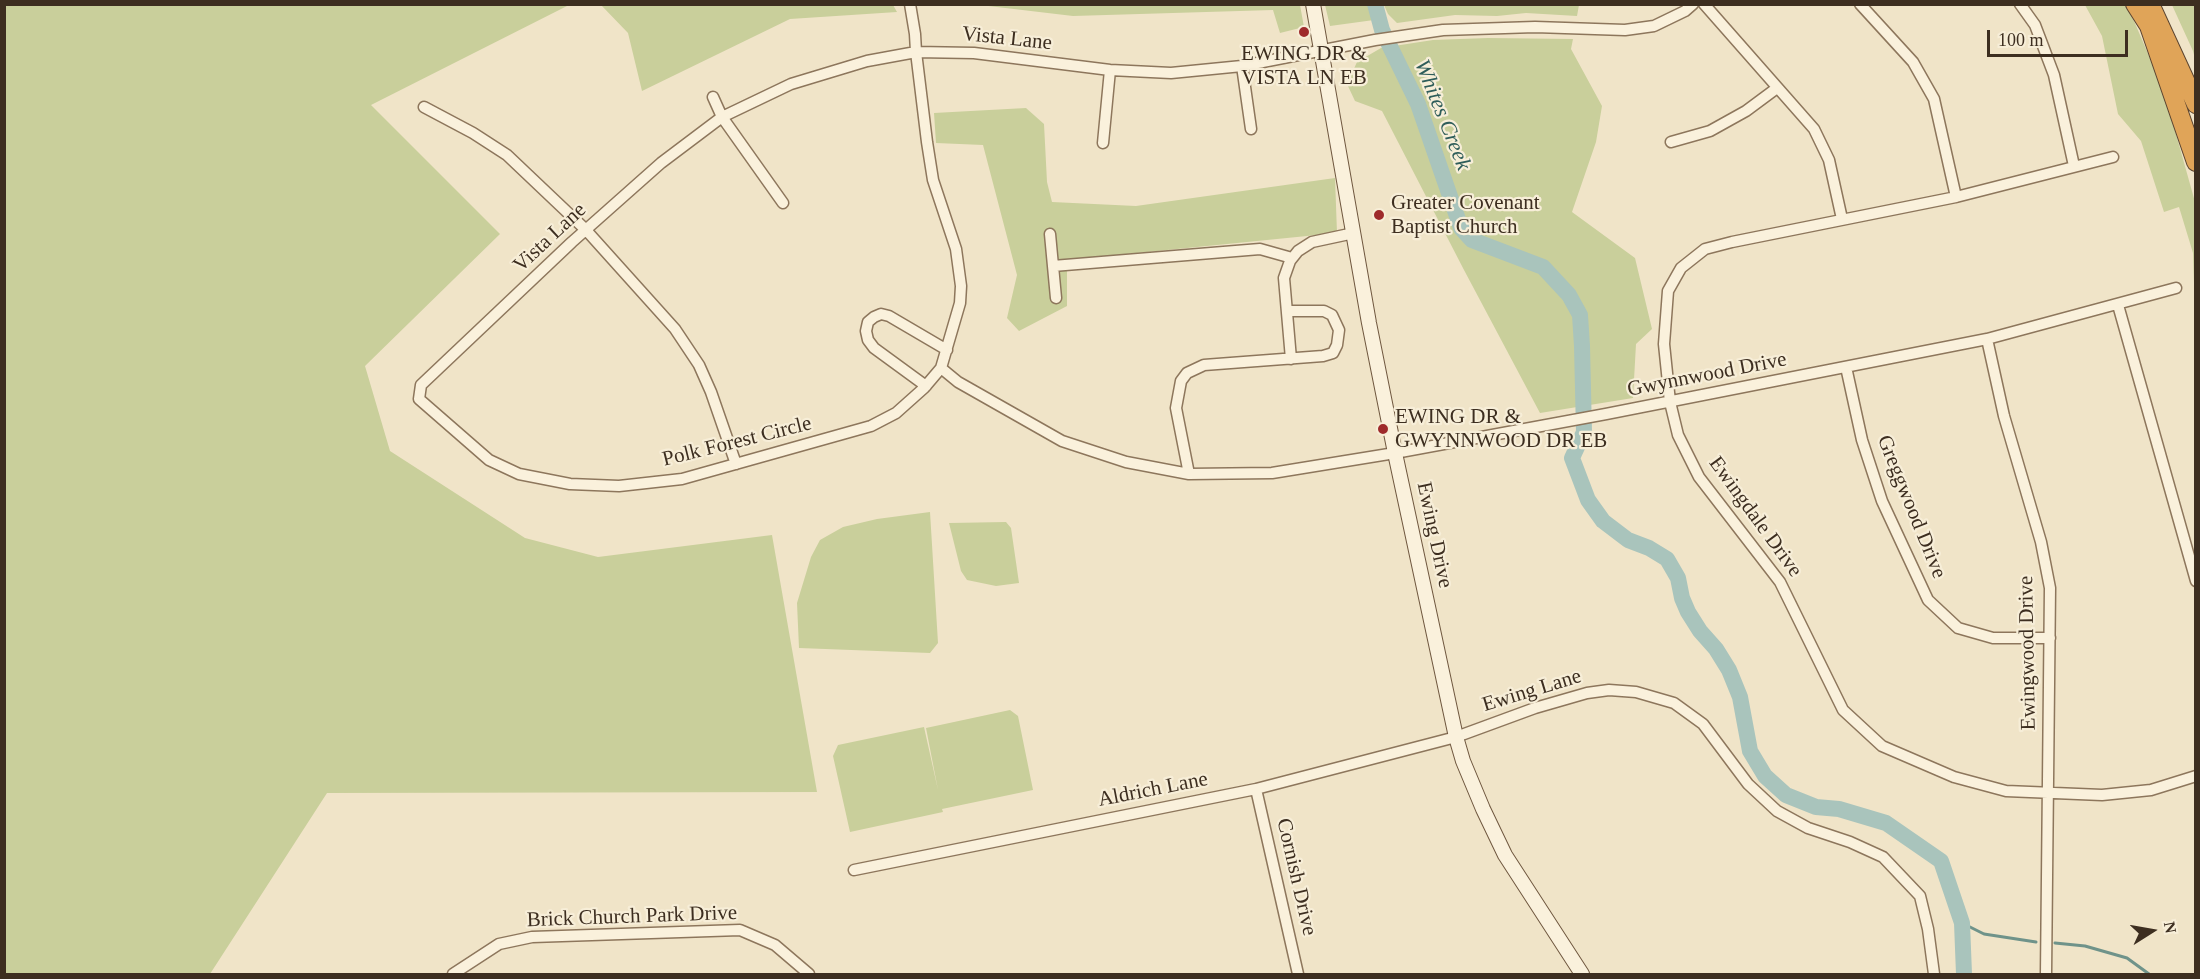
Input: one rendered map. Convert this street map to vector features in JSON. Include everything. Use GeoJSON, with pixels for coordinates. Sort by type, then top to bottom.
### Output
{"type":"FeatureCollection","features":[{"type":"Feature","properties":{"kind":"highway"},"geometry":{"type":"LineString","coordinates":[[2134,4],[2149,26],[2196,162]]}},
{"type":"Feature","properties":{"kind":"highway"},"geometry":{"type":"LineString","coordinates":[[2150,4],[2196,104]]}},
{"type":"Feature","properties":{"kind":"street","name":"Polk Forest Circle"},"geometry":{"type":"LineString","coordinates":[[421,385],[419,399],[489,460],[519,474],[570,484],[619,486],[682,479],[871,426],[896,413],[926,386],[941,368],[960,303],[961,286],[956,249],[933,180],[910,4]]}},
{"type":"Feature","properties":{"kind":"street","name":"Ewing Drive"},"geometry":{"type":"LineString","coordinates":[[1313,4],[1395,453],[1456,737],[1483,809],[1505,855],[1582,975]]}},
{"type":"Feature","properties":{"kind":"street","name":"Vista Lane"},"geometry":{"type":"LineString","coordinates":[[421,385],[586,230],[662,163],[722,117],[791,84],[867,61],[916,52],[974,53],[1110,70],[1171,73],[1242,66],[1375,40],[1443,30],[1535,27],[1625,30],[1665,21],[1685,11],[1693,4]]}},
{"type":"Feature","properties":{"kind":"street"},"geometry":{"type":"LineString","coordinates":[[1704,4],[1814,129],[1829,160],[1842,219]]}},
{"type":"Feature","properties":{"kind":"street"},"geometry":{"type":"LineString","coordinates":[[1860,4],[1913,62],[1934,99],[1956,197]]}},
{"type":"Feature","properties":{"kind":"street"},"geometry":{"type":"LineString","coordinates":[[2020,4],[2035,25],[2054,75],[2074,166]]}},
{"type":"Feature","properties":{"kind":"street"},"geometry":{"type":"LineString","coordinates":[[1242,66],[1251,129]]}},
{"type":"Feature","properties":{"kind":"street"},"geometry":{"type":"LineString","coordinates":[[1103,143],[1110,70]]}},
{"type":"Feature","properties":{"kind":"street"},"geometry":{"type":"LineString","coordinates":[[1671,142],[1710,131],[1746,111],[1777,88]]}},
{"type":"Feature","properties":{"kind":"street"},"geometry":{"type":"LineString","coordinates":[[712,98],[722,117],[783,203]]}},
{"type":"Feature","properties":{"kind":"street"},"geometry":{"type":"LineString","coordinates":[[424,107],[473,133],[507,155],[586,230],[675,329],[699,365],[736,464]]}},
{"type":"Feature","properties":{"kind":"street","name":"Ewingdale Drive"},"geometry":{"type":"LineString","coordinates":[[2113,157],[1956,197],[1705,249],[1681,268],[1668,291],[1664,344],[1670,402],[1678,435],[1699,477],[1780,582],[1843,710],[1882,746],[1954,777],[2006,791],[2102,795],[2151,790],[2196,776]]}},
{"type":"Feature","properties":{"kind":"street"},"geometry":{"type":"LineString","coordinates":[[1291,359],[1284,278],[1292,258],[1312,242],[1354,233]]}},
{"type":"Feature","properties":{"kind":"street"},"geometry":{"type":"LineString","coordinates":[[1050,234],[1056,298]]}},
{"type":"Feature","properties":{"kind":"street"},"geometry":{"type":"LineString","coordinates":[[1053,266],[1260,249],[1292,258]]}},
{"type":"Feature","properties":{"kind":"street","name":"Gwynnwood Drive"},"geometry":{"type":"LineString","coordinates":[[941,368],[958,382],[1062,441],[1126,462],[1189,474],[1272,473],[1395,453],[1670,402],[1987,339],[2176,288]]}},
{"type":"Feature","properties":{"kind":"street"},"geometry":{"type":"LineString","coordinates":[[2118,304],[2196,580]]}},
{"type":"Feature","properties":{"kind":"street"},"geometry":{"type":"LineString","coordinates":[[1189,474],[1176,408],[1181,381],[1187,373],[1204,365],[1291,359],[1333,353],[1337,345],[1339,330],[1332,315],[1324,311],[1288,311]]}},
{"type":"Feature","properties":{"kind":"street"},"geometry":{"type":"LineString","coordinates":[[926,386],[874,348],[868,340],[866,330],[868,322],[880,314],[889,316],[947,350]]}},
{"type":"Feature","properties":{"kind":"street","name":"Ewingwood Drive"},"geometry":{"type":"LineString","coordinates":[[1987,339],[2004,416],[2041,542],[2050,588],[2046,975]]}},
{"type":"Feature","properties":{"kind":"street","name":"Greggwood Drive"},"geometry":{"type":"LineString","coordinates":[[1846,367],[1862,440],[1882,501],[1928,600],[1959,628],[1993,638],[2050,638]]}},
{"type":"Feature","properties":{"kind":"street","name":"Ewing Lane"},"geometry":{"type":"LineString","coordinates":[[1456,737],[1535,708],[1587,693],[1609,690],[1636,693],[1674,703],[1703,724],[1748,784],[1777,812],[1808,828],[1850,842],[1883,857],[1911,885],[1920,896],[1928,929],[1934,975]]}},
{"type":"Feature","properties":{"kind":"street","name":"Aldrich Lane"},"geometry":{"type":"LineString","coordinates":[[854,870],[1256,789],[1456,737]]}},
{"type":"Feature","properties":{"kind":"street","name":"Cornish Drive"},"geometry":{"type":"LineString","coordinates":[[1256,789],[1298,975]]}},
{"type":"Feature","properties":{"kind":"street","name":"Brick Church Park Drive"},"geometry":{"type":"LineString","coordinates":[[453,975],[498,944],[532,937],[740,930],[776,945],[809,975]]}},
{"type":"Feature","properties":{"kind":"green space"},"geometry":{"type":"Polygon","coordinates":[[[5,4],[569,5],[371,105],[500,234],[365,366],[390,451],[525,538],[598,557],[772,535],[817,792],[327,793],[210,974],[5,974],[5,4]]]}},
{"type":"Feature","properties":{"kind":"green space"},"geometry":{"type":"Polygon","coordinates":[[[601,5],[893,5],[897,12],[790,19],[642,91],[628,33],[601,5]]]}},
{"type":"Feature","properties":{"kind":"green space"},"geometry":{"type":"Polygon","coordinates":[[[980,5],[1300,5],[1304,27],[1280,33],[1273,10],[1073,16],[980,5]]]}},
{"type":"Feature","properties":{"kind":"green space"},"geometry":{"type":"Polygon","coordinates":[[[1325,5],[1369,5],[1374,20],[1330,26],[1325,5]]]}},
{"type":"Feature","properties":{"kind":"green space"},"geometry":{"type":"Polygon","coordinates":[[[1384,5],[1579,5],[1577,16],[1526,13],[1497,16],[1455,15],[1397,23],[1388,14],[1384,5]]]}},
{"type":"Feature","properties":{"kind":"green space"},"geometry":{"type":"Polygon","coordinates":[[[2085,5],[2125,5],[2164,91],[2195,202],[2195,313],[2193,253],[2179,207],[2164,212],[2141,141],[2118,114],[2102,36],[2085,5]]]}},
{"type":"Feature","properties":{"kind":"green space"},"geometry":{"type":"Polygon","coordinates":[[[2172,5],[2195,5],[2195,59],[2193,51],[2172,5]]]}},
{"type":"Feature","properties":{"kind":"green space"},"geometry":{"type":"Polygon","coordinates":[[[1573,39],[1571,49],[1602,106],[1596,142],[1572,212],[1635,258],[1652,329],[1636,344],[1633,398],[1540,413],[1382,111],[1355,101],[1347,84],[1357,62],[1381,48],[1433,40],[1573,39]]]}},
{"type":"Feature","properties":{"kind":"green space"},"geometry":{"type":"Polygon","coordinates":[[[1026,108],[1044,124],[1047,182],[1052,202],[1136,206],[1335,178],[1337,233],[1067,260],[1067,306],[1019,331],[1007,318],[1017,275],[983,145],[936,143],[934,113],[1026,108]]]}},
{"type":"Feature","properties":{"kind":"green space"},"geometry":{"type":"Polygon","coordinates":[[[930,512],[938,643],[930,653],[799,648],[797,603],[811,557],[820,540],[843,527],[877,519],[930,512]]]}},
{"type":"Feature","properties":{"kind":"green space"},"geometry":{"type":"Polygon","coordinates":[[[1006,522],[1011,528],[1019,583],[996,586],[967,580],[961,571],[949,523],[1006,522]]]}},
{"type":"Feature","properties":{"kind":"green space"},"geometry":{"type":"Polygon","coordinates":[[[1010,710],[1018,716],[1033,790],[942,809],[943,812],[850,832],[833,756],[838,745],[924,727],[938,790],[926,728],[1010,710]]]}},
{"type":"Feature","properties":{"kind":"waterway","name":"Whites Creek"},"geometry":{"type":"LineString","coordinates":[[1375,4],[1382,30],[1418,104],[1461,228],[1472,240],[1543,267],[1569,295],[1580,315],[1584,432],[1572,458],[1588,500],[1603,521],[1628,540],[1649,548],[1667,559],[1678,578],[1682,598],[1688,612],[1729,670],[1740,697],[1750,751],[1765,776],[1786,795],[1816,807],[1839,809],[1886,823],[1941,861],[1962,923],[1964,974]]}},
{"type":"Feature","properties":{"kind":"waterway"},"geometry":{"type":"LineString","coordinates":[[1962,923],[1984,934],[2036,942]]}},
{"type":"Feature","properties":{"kind":"waterway"},"geometry":{"type":"LineString","coordinates":[[2055,943],[2085,946],[2127,958],[2149,974]]}},
{"type":"Feature","properties":{"kind":"place","name":"EWING DR & VISTA LN EB"},"geometry":{"type":"Point","coordinates":[1304,32]}},
{"type":"Feature","properties":{"kind":"place","name":"Greater Covenant Baptist Church"},"geometry":{"type":"Point","coordinates":[1379,215]}},
{"type":"Feature","properties":{"kind":"place","name":"EWING DR & GWYNNWOOD DR EB"},"geometry":{"type":"Point","coordinates":[1383,429]}}]}
